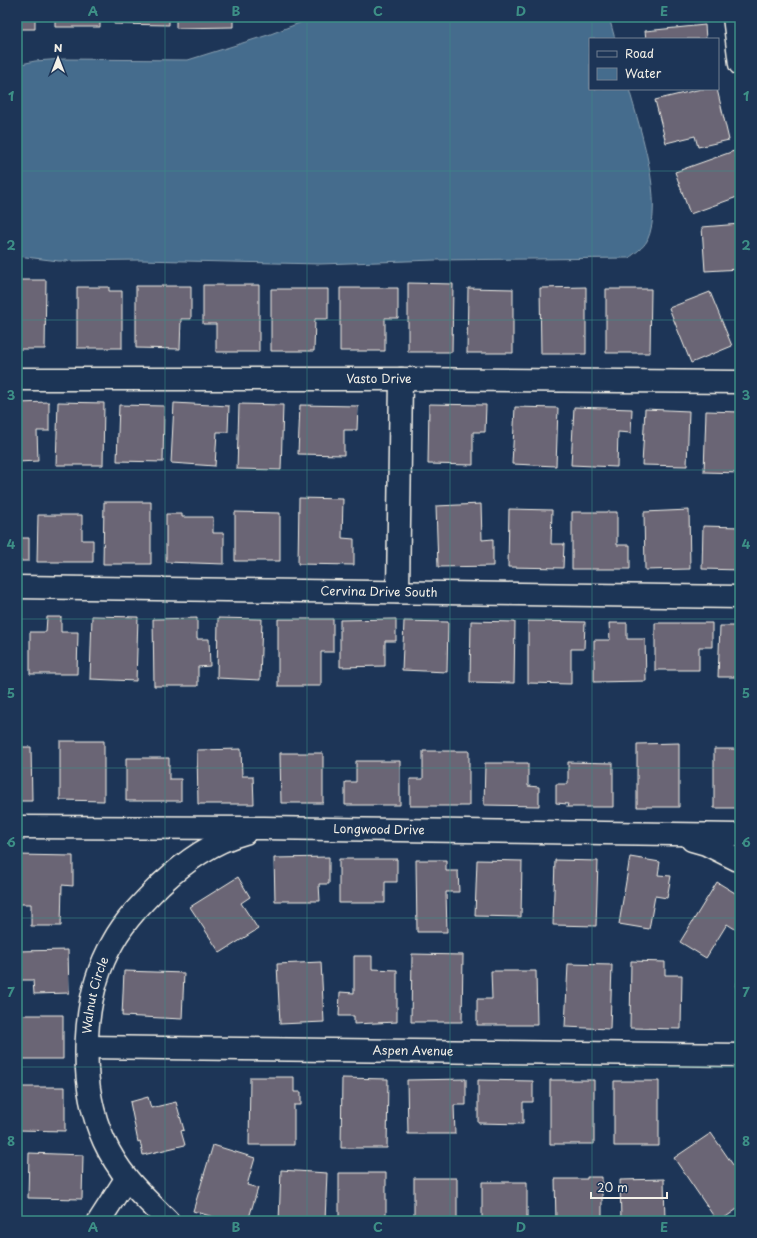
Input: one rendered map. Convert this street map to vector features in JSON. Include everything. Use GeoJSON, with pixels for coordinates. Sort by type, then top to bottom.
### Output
{"type":"FeatureCollection","features":[{"type":"Feature","properties":{"kind":"street"},"geometry":{"type":"LineString","coordinates":[[734,17],[740,64]]}},
{"type":"Feature","properties":{"kind":"street","name":"Vasto Drive"},"geometry":{"type":"LineString","coordinates":[[17,379],[401,379],[740,382]]}},
{"type":"Feature","properties":{"kind":"street"},"geometry":{"type":"LineString","coordinates":[[398,592],[401,379]]}},
{"type":"Feature","properties":{"kind":"street","name":"Cervina Drive South"},"geometry":{"type":"LineString","coordinates":[[17,587],[740,597]]}},
{"type":"Feature","properties":{"kind":"street","name":"Longwood Drive"},"geometry":{"type":"LineString","coordinates":[[17,827],[264,828],[740,836]]}},
{"type":"Feature","properties":{"kind":"street","name":"Walnut Circle"},"geometry":{"type":"LineString","coordinates":[[168,1221],[126,1179],[104,1142],[96,1120],[91,1101],[87,1047],[94,989],[101,966],[112,942],[139,906],[177,870],[205,849],[231,837],[264,828]]}},
{"type":"Feature","properties":{"kind":"street"},"geometry":{"type":"LineString","coordinates":[[675,835],[706,844],[740,861]]}},
{"type":"Feature","properties":{"kind":"street","name":"Aspen Avenue"},"geometry":{"type":"LineString","coordinates":[[87,1047],[740,1055]]}},
{"type":"Feature","properties":{"kind":"street"},"geometry":{"type":"LineString","coordinates":[[99,1221],[126,1179]]}},
{"type":"Feature","properties":{"kind":"water"},"geometry":{"type":"Polygon","coordinates":[[[315,17],[609,17],[615,38],[589,38],[589,90],[629,90],[649,165],[652,186],[652,225],[647,241],[629,258],[435,260],[320,264],[140,260],[59,261],[17,256],[17,65],[35,61],[64,59],[188,60],[268,35],[315,17]]]}},
{"type":"Feature","properties":{"kind":"building"},"geometry":{"type":"Polygon","coordinates":[[[17,17],[35,17],[35,29],[17,29],[17,17]]]}},
{"type":"Feature","properties":{"kind":"building"},"geometry":{"type":"Polygon","coordinates":[[[55,17],[100,17],[100,27],[55,27],[55,17]]]}},
{"type":"Feature","properties":{"kind":"building"},"geometry":{"type":"Polygon","coordinates":[[[114,17],[169,17],[169,25],[114,24],[114,17]]]}},
{"type":"Feature","properties":{"kind":"building"},"geometry":{"type":"Polygon","coordinates":[[[176,17],[233,17],[233,27],[176,28],[176,17]]]}},
{"type":"Feature","properties":{"kind":"building"},"geometry":{"type":"Polygon","coordinates":[[[643,17],[674,17],[643,20],[643,17]]]}},
{"type":"Feature","properties":{"kind":"building"},"geometry":{"type":"Polygon","coordinates":[[[705,25],[706,38],[646,38],[645,31],[705,25]]]}},
{"type":"Feature","properties":{"kind":"building"},"geometry":{"type":"Polygon","coordinates":[[[697,90],[717,90],[729,140],[698,147],[695,136],[666,143],[655,100],[697,90]]]}},
{"type":"Feature","properties":{"kind":"building"},"geometry":{"type":"Polygon","coordinates":[[[734,151],[740,168],[740,196],[690,214],[675,172],[734,151]]]}},
{"type":"Feature","properties":{"kind":"building"},"geometry":{"type":"Polygon","coordinates":[[[740,224],[740,269],[705,271],[702,227],[740,224]]]}},
{"type":"Feature","properties":{"kind":"building"},"geometry":{"type":"Polygon","coordinates":[[[17,280],[46,280],[45,349],[17,349],[17,280]]]}},
{"type":"Feature","properties":{"kind":"building"},"geometry":{"type":"Polygon","coordinates":[[[408,283],[453,284],[452,352],[408,352],[408,283]]]}},
{"type":"Feature","properties":{"kind":"building"},"geometry":{"type":"Polygon","coordinates":[[[203,285],[259,285],[259,352],[216,352],[216,324],[203,324],[203,285]]]}},
{"type":"Feature","properties":{"kind":"building"},"geometry":{"type":"Polygon","coordinates":[[[136,286],[191,286],[191,319],[181,319],[180,349],[136,348],[136,286]]]}},
{"type":"Feature","properties":{"kind":"building"},"geometry":{"type":"Polygon","coordinates":[[[77,287],[109,287],[109,291],[122,291],[122,348],[77,348],[77,287]]]}},
{"type":"Feature","properties":{"kind":"building"},"geometry":{"type":"Polygon","coordinates":[[[586,287],[586,354],[541,354],[540,288],[586,287]]]}},
{"type":"Feature","properties":{"kind":"building"},"geometry":{"type":"Polygon","coordinates":[[[340,288],[398,288],[398,318],[385,318],[385,351],[340,351],[340,288]]]}},
{"type":"Feature","properties":{"kind":"building"},"geometry":{"type":"Polygon","coordinates":[[[468,288],[513,289],[513,353],[467,353],[468,288]]]}},
{"type":"Feature","properties":{"kind":"building"},"geometry":{"type":"Polygon","coordinates":[[[271,289],[328,289],[328,319],[315,319],[314,351],[271,351],[271,289]]]}},
{"type":"Feature","properties":{"kind":"building"},"geometry":{"type":"Polygon","coordinates":[[[606,289],[651,289],[650,353],[606,353],[606,289]]]}},
{"type":"Feature","properties":{"kind":"building"},"geometry":{"type":"Polygon","coordinates":[[[710,292],[732,346],[691,363],[669,308],[710,292]]]}},
{"type":"Feature","properties":{"kind":"building"},"geometry":{"type":"Polygon","coordinates":[[[49,402],[49,431],[37,431],[38,461],[17,462],[17,403],[49,402]]]}},
{"type":"Feature","properties":{"kind":"building"},"geometry":{"type":"Polygon","coordinates":[[[58,402],[104,403],[103,465],[56,465],[58,402]]]}},
{"type":"Feature","properties":{"kind":"building"},"geometry":{"type":"Polygon","coordinates":[[[174,403],[229,406],[228,432],[217,432],[215,466],[171,463],[174,403]]]}},
{"type":"Feature","properties":{"kind":"building"},"geometry":{"type":"Polygon","coordinates":[[[239,404],[283,405],[281,470],[237,469],[239,404]]]}},
{"type":"Feature","properties":{"kind":"building"},"geometry":{"type":"Polygon","coordinates":[[[429,404],[486,405],[485,432],[473,432],[473,465],[428,464],[429,404]]]}},
{"type":"Feature","properties":{"kind":"building"},"geometry":{"type":"Polygon","coordinates":[[[119,405],[164,406],[163,462],[117,461],[119,405]]]}},
{"type":"Feature","properties":{"kind":"building"},"geometry":{"type":"Polygon","coordinates":[[[300,405],[358,406],[357,430],[344,430],[344,455],[298,454],[300,405]]]}},
{"type":"Feature","properties":{"kind":"building"},"geometry":{"type":"Polygon","coordinates":[[[515,407],[558,408],[556,466],[512,464],[515,407]]]}},
{"type":"Feature","properties":{"kind":"building"},"geometry":{"type":"Polygon","coordinates":[[[574,407],[632,409],[631,433],[618,432],[617,467],[571,465],[574,407]]]}},
{"type":"Feature","properties":{"kind":"building"},"geometry":{"type":"Polygon","coordinates":[[[645,409],[689,411],[687,466],[642,465],[645,409]]]}},
{"type":"Feature","properties":{"kind":"building"},"geometry":{"type":"Polygon","coordinates":[[[706,411],[740,412],[740,473],[704,472],[706,411]]]}},
{"type":"Feature","properties":{"kind":"building"},"geometry":{"type":"Polygon","coordinates":[[[299,498],[343,499],[342,538],[354,539],[354,565],[298,564],[299,498]]]}},
{"type":"Feature","properties":{"kind":"building"},"geometry":{"type":"Polygon","coordinates":[[[104,502],[151,502],[151,564],[103,564],[104,502]]]}},
{"type":"Feature","properties":{"kind":"building"},"geometry":{"type":"Polygon","coordinates":[[[481,504],[482,540],[493,539],[493,566],[438,567],[436,506],[481,504]]]}},
{"type":"Feature","properties":{"kind":"building"},"geometry":{"type":"Polygon","coordinates":[[[509,509],[552,510],[551,544],[564,544],[563,568],[508,567],[509,509]]]}},
{"type":"Feature","properties":{"kind":"building"},"geometry":{"type":"Polygon","coordinates":[[[689,510],[690,569],[645,570],[644,512],[689,510]]]}},
{"type":"Feature","properties":{"kind":"building"},"geometry":{"type":"Polygon","coordinates":[[[235,512],[280,513],[280,561],[235,561],[235,512]]]}},
{"type":"Feature","properties":{"kind":"building"},"geometry":{"type":"Polygon","coordinates":[[[572,512],[617,512],[617,545],[630,545],[630,569],[572,569],[572,512]]]}},
{"type":"Feature","properties":{"kind":"building"},"geometry":{"type":"Polygon","coordinates":[[[17,514],[19,515],[18,538],[29,538],[29,561],[17,561],[17,514]]]}},
{"type":"Feature","properties":{"kind":"building"},"geometry":{"type":"Polygon","coordinates":[[[166,514],[182,514],[182,517],[213,517],[213,533],[224,533],[224,564],[166,562],[166,514]]]}},
{"type":"Feature","properties":{"kind":"building"},"geometry":{"type":"Polygon","coordinates":[[[38,515],[82,515],[82,540],[93,540],[93,562],[37,562],[38,515]]]}},
{"type":"Feature","properties":{"kind":"building"},"geometry":{"type":"Polygon","coordinates":[[[703,526],[740,527],[740,570],[702,569],[703,526]]]}},
{"type":"Feature","properties":{"kind":"building"},"geometry":{"type":"Polygon","coordinates":[[[17,610],[19,610],[18,672],[17,672],[17,610]]]}},
{"type":"Feature","properties":{"kind":"building"},"geometry":{"type":"Polygon","coordinates":[[[92,616],[138,617],[136,681],[90,679],[92,616]]]}},
{"type":"Feature","properties":{"kind":"building"},"geometry":{"type":"Polygon","coordinates":[[[47,617],[61,617],[61,632],[78,632],[77,674],[30,674],[30,632],[46,632],[47,617]]]}},
{"type":"Feature","properties":{"kind":"building"},"geometry":{"type":"Polygon","coordinates":[[[197,618],[197,639],[209,639],[210,666],[198,667],[198,686],[154,686],[153,619],[197,618]]]}},
{"type":"Feature","properties":{"kind":"building"},"geometry":{"type":"Polygon","coordinates":[[[218,618],[262,619],[260,680],[217,678],[218,618]]]}},
{"type":"Feature","properties":{"kind":"building"},"geometry":{"type":"Polygon","coordinates":[[[278,619],[333,619],[333,652],[321,652],[321,686],[278,686],[278,619]]]}},
{"type":"Feature","properties":{"kind":"building"},"geometry":{"type":"Polygon","coordinates":[[[396,619],[396,641],[385,641],[385,666],[340,667],[340,620],[396,619]]]}},
{"type":"Feature","properties":{"kind":"building"},"geometry":{"type":"Polygon","coordinates":[[[404,621],[448,622],[447,672],[402,670],[404,621]]]}},
{"type":"Feature","properties":{"kind":"building"},"geometry":{"type":"Polygon","coordinates":[[[471,621],[515,622],[514,683],[470,682],[471,621]]]}},
{"type":"Feature","properties":{"kind":"building"},"geometry":{"type":"Polygon","coordinates":[[[528,621],[585,622],[584,649],[571,649],[571,684],[528,683],[528,621]]]}},
{"type":"Feature","properties":{"kind":"building"},"geometry":{"type":"Polygon","coordinates":[[[609,623],[627,623],[627,639],[645,639],[646,681],[594,682],[594,640],[610,640],[609,623]]]}},
{"type":"Feature","properties":{"kind":"building"},"geometry":{"type":"Polygon","coordinates":[[[655,623],[712,623],[712,647],[699,647],[699,670],[655,670],[655,623]]]}},
{"type":"Feature","properties":{"kind":"building"},"geometry":{"type":"Polygon","coordinates":[[[720,626],[740,626],[740,677],[718,677],[720,626]]]}},
{"type":"Feature","properties":{"kind":"building"},"geometry":{"type":"Polygon","coordinates":[[[60,741],[104,741],[104,801],[60,800],[60,741]]]}},
{"type":"Feature","properties":{"kind":"building"},"geometry":{"type":"Polygon","coordinates":[[[679,743],[679,807],[637,807],[637,744],[679,743]]]}},
{"type":"Feature","properties":{"kind":"building"},"geometry":{"type":"Polygon","coordinates":[[[17,747],[31,747],[32,801],[17,801],[17,747]]]}},
{"type":"Feature","properties":{"kind":"building"},"geometry":{"type":"Polygon","coordinates":[[[241,749],[242,776],[253,776],[254,804],[198,804],[197,750],[241,749]]]}},
{"type":"Feature","properties":{"kind":"building"},"geometry":{"type":"Polygon","coordinates":[[[714,749],[740,749],[740,808],[714,808],[714,749]]]}},
{"type":"Feature","properties":{"kind":"building"},"geometry":{"type":"Polygon","coordinates":[[[423,751],[469,751],[469,806],[410,806],[410,779],[423,779],[423,751]]]}},
{"type":"Feature","properties":{"kind":"building"},"geometry":{"type":"Polygon","coordinates":[[[280,753],[323,753],[323,803],[281,803],[280,753]]]}},
{"type":"Feature","properties":{"kind":"building"},"geometry":{"type":"Polygon","coordinates":[[[126,758],[169,758],[169,779],[181,779],[181,801],[126,801],[126,758]]]}},
{"type":"Feature","properties":{"kind":"building"},"geometry":{"type":"Polygon","coordinates":[[[356,761],[400,761],[400,805],[345,805],[345,782],[356,782],[356,761]]]}},
{"type":"Feature","properties":{"kind":"building"},"geometry":{"type":"Polygon","coordinates":[[[568,762],[613,763],[613,807],[567,807],[568,804],[556,803],[556,784],[568,784],[568,762]]]}},
{"type":"Feature","properties":{"kind":"building"},"geometry":{"type":"Polygon","coordinates":[[[485,763],[528,763],[528,786],[539,787],[539,806],[484,805],[485,763]]]}},
{"type":"Feature","properties":{"kind":"building"},"geometry":{"type":"Polygon","coordinates":[[[17,855],[73,856],[73,886],[62,885],[61,926],[31,926],[31,904],[17,904],[17,855]]]}},
{"type":"Feature","properties":{"kind":"building"},"geometry":{"type":"Polygon","coordinates":[[[329,857],[329,884],[319,884],[320,901],[275,901],[274,858],[329,857]]]}},
{"type":"Feature","properties":{"kind":"building"},"geometry":{"type":"Polygon","coordinates":[[[630,857],[660,862],[658,875],[671,876],[667,898],[655,896],[649,929],[619,924],[630,857]]]}},
{"type":"Feature","properties":{"kind":"building"},"geometry":{"type":"Polygon","coordinates":[[[339,859],[397,859],[397,882],[385,882],[385,903],[339,903],[339,859]]]}},
{"type":"Feature","properties":{"kind":"building"},"geometry":{"type":"Polygon","coordinates":[[[416,860],[446,860],[446,871],[458,871],[459,892],[446,892],[447,932],[417,932],[416,860]]]}},
{"type":"Feature","properties":{"kind":"building"},"geometry":{"type":"Polygon","coordinates":[[[477,860],[522,861],[521,917],[475,916],[477,860]]]}},
{"type":"Feature","properties":{"kind":"building"},"geometry":{"type":"Polygon","coordinates":[[[555,860],[598,861],[596,926],[553,925],[555,860]]]}},
{"type":"Feature","properties":{"kind":"building"},"geometry":{"type":"Polygon","coordinates":[[[238,877],[250,897],[241,903],[258,929],[220,953],[190,907],[238,877]]]}},
{"type":"Feature","properties":{"kind":"building"},"geometry":{"type":"Polygon","coordinates":[[[717,882],[740,896],[740,928],[738,931],[727,924],[706,958],[680,942],[717,882]]]}},
{"type":"Feature","properties":{"kind":"building"},"geometry":{"type":"Polygon","coordinates":[[[68,950],[69,993],[34,994],[33,980],[17,980],[17,951],[68,950]]]}},
{"type":"Feature","properties":{"kind":"building"},"geometry":{"type":"Polygon","coordinates":[[[412,954],[463,955],[462,1022],[411,1022],[412,954]]]}},
{"type":"Feature","properties":{"kind":"building"},"geometry":{"type":"Polygon","coordinates":[[[354,956],[372,956],[372,969],[397,970],[397,1022],[354,1024],[354,1016],[339,1016],[340,992],[354,993],[354,956]]]}},
{"type":"Feature","properties":{"kind":"building"},"geometry":{"type":"Polygon","coordinates":[[[631,961],[665,962],[665,975],[682,975],[681,1029],[630,1028],[631,961]]]}},
{"type":"Feature","properties":{"kind":"building"},"geometry":{"type":"Polygon","coordinates":[[[321,962],[324,1022],[280,1024],[277,964],[321,962]]]}},
{"type":"Feature","properties":{"kind":"building"},"geometry":{"type":"Polygon","coordinates":[[[568,964],[612,965],[610,1029],[565,1027],[568,964]]]}},
{"type":"Feature","properties":{"kind":"building"},"geometry":{"type":"Polygon","coordinates":[[[124,971],[184,973],[182,1019],[122,1016],[124,971]]]}},
{"type":"Feature","properties":{"kind":"building"},"geometry":{"type":"Polygon","coordinates":[[[491,971],[536,971],[537,1025],[477,1025],[477,999],[492,999],[491,971]]]}},
{"type":"Feature","properties":{"kind":"building"},"geometry":{"type":"Polygon","coordinates":[[[740,978],[740,989],[735,986],[740,978]]]}},
{"type":"Feature","properties":{"kind":"building"},"geometry":{"type":"Polygon","coordinates":[[[17,1015],[63,1015],[63,1059],[17,1059],[17,1015]]]}},
{"type":"Feature","properties":{"kind":"building"},"geometry":{"type":"Polygon","coordinates":[[[250,1077],[294,1077],[294,1092],[301,1092],[301,1105],[294,1105],[294,1145],[249,1145],[250,1077]]]}},
{"type":"Feature","properties":{"kind":"building"},"geometry":{"type":"Polygon","coordinates":[[[342,1078],[388,1079],[387,1148],[341,1148],[342,1078]]]}},
{"type":"Feature","properties":{"kind":"building"},"geometry":{"type":"Polygon","coordinates":[[[466,1079],[466,1105],[454,1105],[455,1134],[408,1134],[407,1080],[466,1079]]]}},
{"type":"Feature","properties":{"kind":"building"},"geometry":{"type":"Polygon","coordinates":[[[478,1080],[533,1081],[533,1102],[523,1102],[523,1124],[478,1123],[478,1080]]]}},
{"type":"Feature","properties":{"kind":"building"},"geometry":{"type":"Polygon","coordinates":[[[550,1080],[594,1080],[594,1144],[550,1144],[550,1080]]]}},
{"type":"Feature","properties":{"kind":"building"},"geometry":{"type":"Polygon","coordinates":[[[614,1081],[659,1081],[659,1146],[614,1146],[614,1081]]]}},
{"type":"Feature","properties":{"kind":"building"},"geometry":{"type":"Polygon","coordinates":[[[17,1087],[65,1087],[65,1131],[17,1130],[17,1087]]]}},
{"type":"Feature","properties":{"kind":"building"},"geometry":{"type":"Polygon","coordinates":[[[148,1097],[151,1108],[176,1102],[184,1130],[181,1131],[185,1145],[143,1155],[140,1141],[138,1142],[130,1102],[148,1097]]]}},
{"type":"Feature","properties":{"kind":"building"},"geometry":{"type":"Polygon","coordinates":[[[711,1133],[740,1175],[740,1207],[720,1221],[717,1221],[674,1158],[711,1133]]]}},
{"type":"Feature","properties":{"kind":"building"},"geometry":{"type":"Polygon","coordinates":[[[213,1145],[255,1158],[247,1185],[258,1188],[248,1221],[227,1221],[193,1211],[213,1145]]]}},
{"type":"Feature","properties":{"kind":"building"},"geometry":{"type":"Polygon","coordinates":[[[29,1153],[83,1155],[82,1199],[28,1198],[29,1153]]]}},
{"type":"Feature","properties":{"kind":"building"},"geometry":{"type":"Polygon","coordinates":[[[281,1170],[327,1173],[325,1221],[279,1221],[281,1170]]]}},
{"type":"Feature","properties":{"kind":"building"},"geometry":{"type":"Polygon","coordinates":[[[339,1173],[386,1173],[386,1221],[339,1221],[339,1173]]]}},
{"type":"Feature","properties":{"kind":"building"},"geometry":{"type":"Polygon","coordinates":[[[587,1177],[602,1177],[602,1221],[556,1221],[555,1179],[587,1179],[587,1177]]]}},
{"type":"Feature","properties":{"kind":"building"},"geometry":{"type":"Polygon","coordinates":[[[414,1178],[457,1178],[457,1221],[414,1221],[414,1178]]]}},
{"type":"Feature","properties":{"kind":"building"},"geometry":{"type":"Polygon","coordinates":[[[664,1179],[665,1221],[621,1221],[620,1180],[664,1179]]]}},
{"type":"Feature","properties":{"kind":"building"},"geometry":{"type":"Polygon","coordinates":[[[482,1182],[527,1182],[527,1221],[482,1221],[482,1182]]]}}]}
